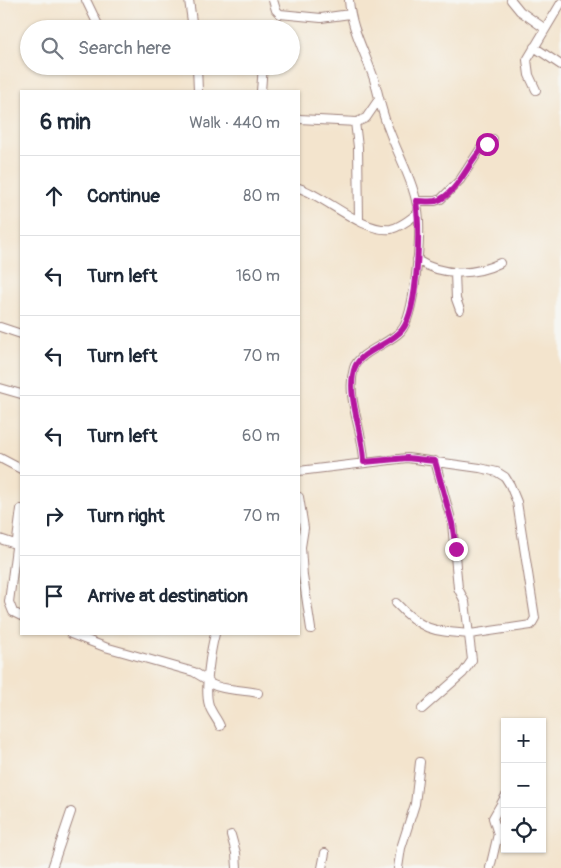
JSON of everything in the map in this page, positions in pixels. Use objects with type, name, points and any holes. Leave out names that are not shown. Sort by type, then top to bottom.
[{"type":"street","points":[[86,0],[96,20]]},
{"type":"street","points":[[189,0],[192,20]]},
{"type":"street","points":[[273,0],[276,10],[280,14],[321,18],[350,14]]},
{"type":"street","points":[[349,0],[350,14],[416,201],[418,213],[417,260],[408,314],[402,330],[365,355],[354,367],[352,386],[364,449],[364,462]]},
{"type":"street","points":[[511,0],[520,11],[544,28]]},
{"type":"street","points":[[536,90],[527,66],[527,60],[544,28],[561,3]]},
{"type":"street","points":[[534,47],[561,65]]},
{"type":"street","points":[[197,75],[198,90]]},
{"type":"street","points":[[261,90],[262,75]]},
{"type":"street","points":[[300,119],[355,122],[366,118],[379,99]]},
{"type":"street","points":[[355,122],[358,148],[359,220]]},
{"type":"street","points":[[416,201],[435,201],[441,199],[460,180],[481,148],[492,139]]},
{"type":"street","points":[[300,188],[312,193],[328,205],[373,227],[391,229],[398,227],[418,213]]},
{"type":"street","points":[[417,260],[432,268],[455,272],[484,270],[500,263]]},
{"type":"street","points":[[455,272],[456,299],[460,310]]},
{"type":"street","points":[[0,327],[20,334]]},
{"type":"street","points":[[0,388],[20,394]]},
{"type":"street","points":[[0,458],[20,468]]},
{"type":"street","points":[[300,471],[407,458],[497,472],[505,477],[517,502],[534,622],[531,625],[470,634],[423,627],[410,618],[396,603]]},
{"type":"street","points":[[422,709],[468,667],[472,660],[465,602],[458,588],[452,523],[435,461]]},
{"type":"street","points":[[300,503],[304,528],[301,547],[303,576],[311,629]]},
{"type":"street","points":[[20,527],[19,545],[9,597],[13,612],[20,616]]},
{"type":"street","points":[[0,539],[19,545]]},
{"type":"street","points":[[0,595],[9,597]]},
{"type":"street","points":[[74,635],[97,644],[194,672],[221,688],[245,690],[258,694]]},
{"type":"street","points":[[215,635],[210,654],[208,705],[217,717],[220,726]]},
{"type":"street","points":[[398,868],[401,848],[415,804],[420,762]]},
{"type":"street","points":[[490,868],[498,834],[492,818],[501,803]]},
{"type":"street","points":[[52,868],[71,812]]},
{"type":"street","points":[[231,835],[236,853],[237,868]]},
{"type":"street","points":[[322,868],[325,853]]},
{"type":"route","points":[[456,549],[450,513],[435,461],[407,458],[364,462],[364,449],[352,386],[354,367],[358,362],[365,355],[402,330],[405,324],[416,271],[419,220],[416,201],[435,201],[441,199],[460,180],[476,154],[487,144]]}]
